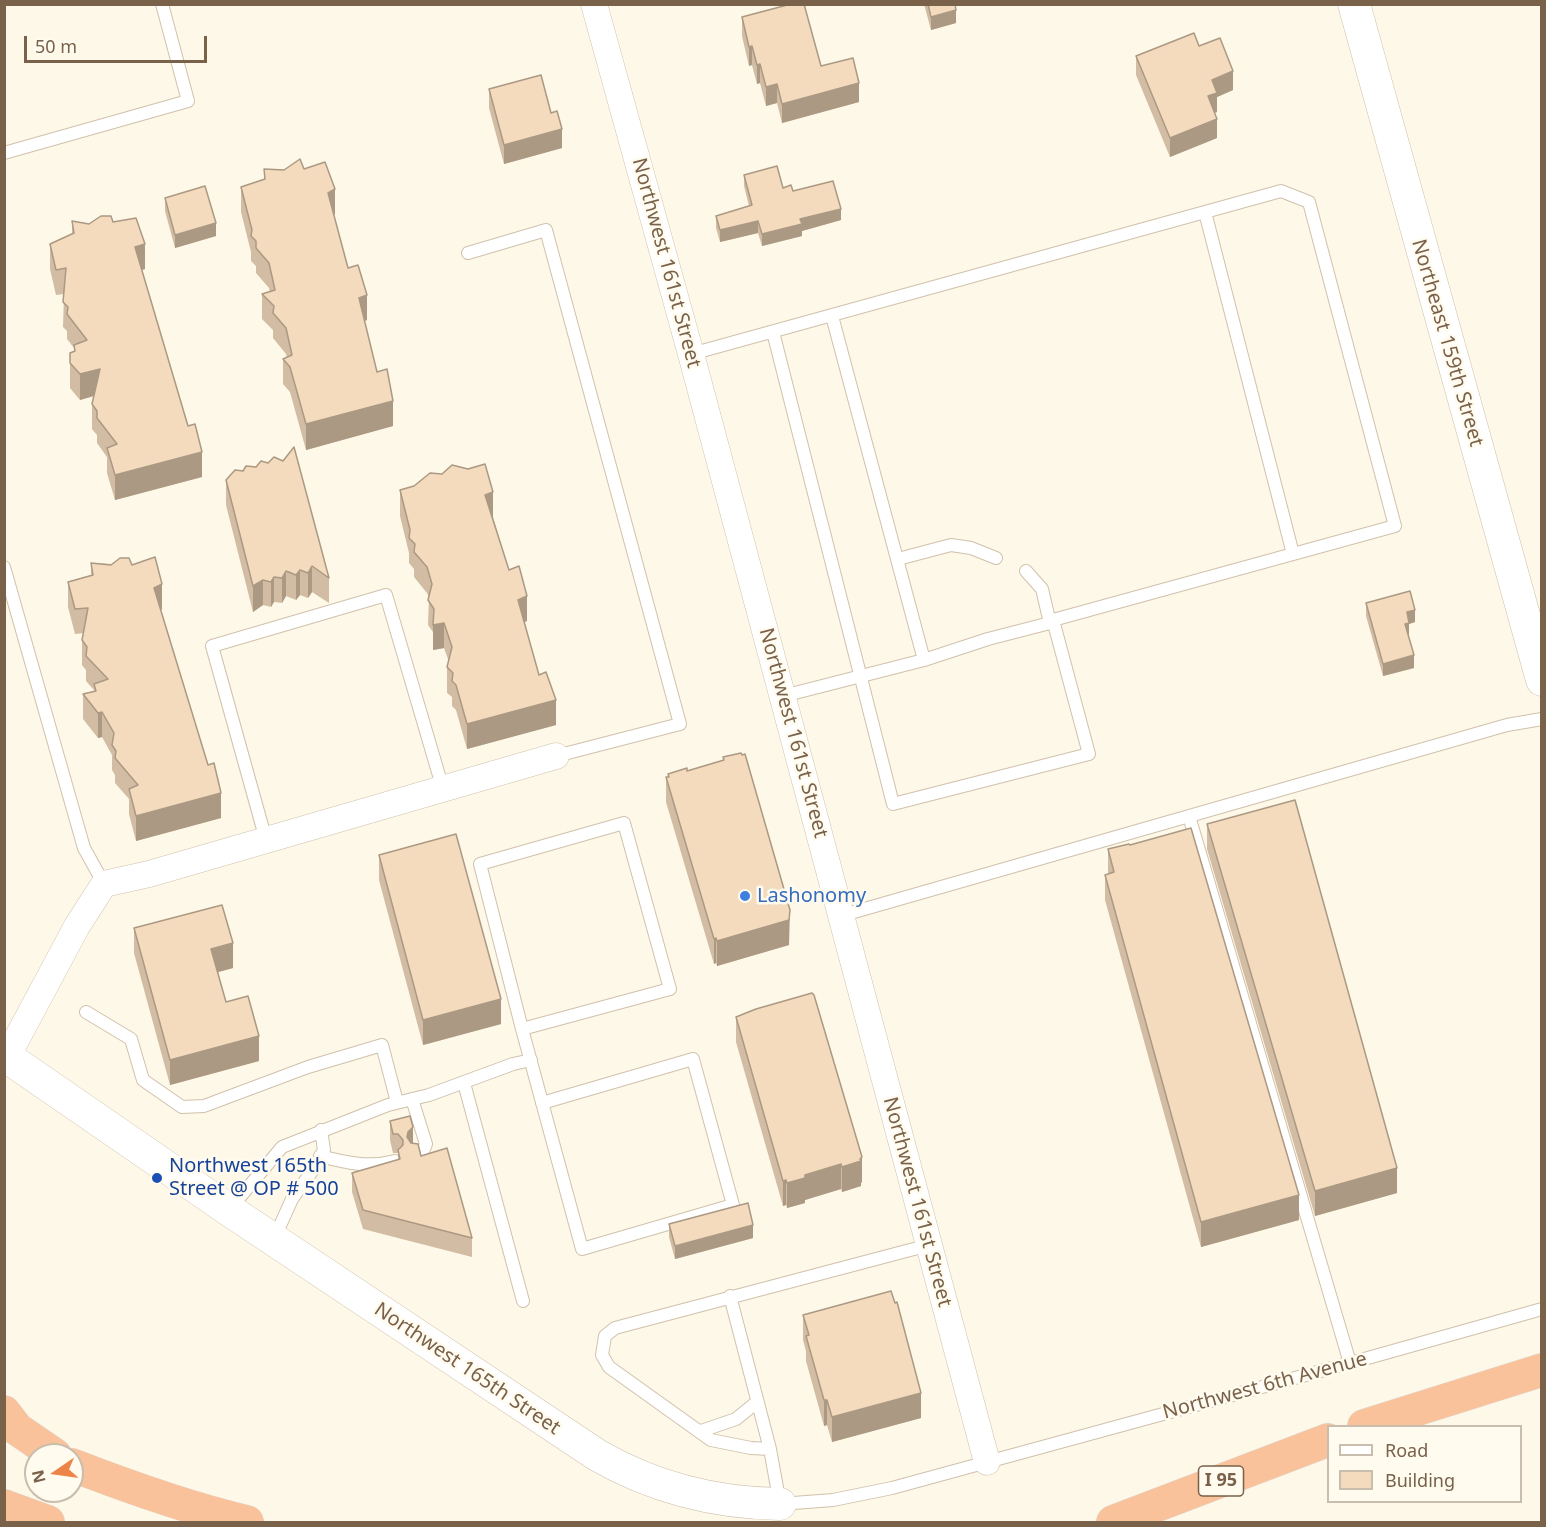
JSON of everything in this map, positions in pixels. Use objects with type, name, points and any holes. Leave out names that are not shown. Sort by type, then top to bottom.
[{"type":"highway","points":[[1367,1425],[1542,1370]]},
{"type":"highway","points":[[4,1412],[17,1429],[37,1443]]},
{"type":"highway","name":"I 95","points":[[1113,1522],[1327,1441]]},
{"type":"highway","points":[[84,1470],[218,1516],[247,1522]]},
{"type":"highway","points":[[4,1506],[48,1522]]},
{"type":"street","name":"Northwest 161st Street","points":[[594,4],[692,354],[987,1462]]},
{"type":"street","name":"Northeast 159th Street","points":[[1354,4],[1542,680]]},
{"type":"street","points":[[6,1056],[77,926],[104,884],[149,874],[556,756]]},
{"type":"street","name":"Northwest 165th Street","points":[[6,1056],[273,1240],[579,1444],[615,1465],[652,1482],[690,1494],[732,1501],[780,1504]]},
{"type":"lane","points":[[4,153],[188,101],[162,4]]},
{"type":"lane","points":[[692,354],[1281,191],[1309,202],[1395,526],[1053,620],[1089,754],[893,804],[773,332]]},
{"type":"lane","points":[[1205,212],[1293,554]]},
{"type":"lane","points":[[468,252],[546,230],[680,724],[556,756]]},
{"type":"lane","points":[[832,316],[924,660]]},
{"type":"lane","points":[[898,559],[951,545],[971,548],[996,558]]},
{"type":"lane","points":[[4,567],[84,848],[104,884]]},
{"type":"lane","points":[[783,696],[924,660],[988,639],[1050,623],[1042,590],[1026,571]]},
{"type":"lane","points":[[266,840],[212,646],[386,595],[443,789]]},
{"type":"lane","points":[[840,916],[1507,725],[1542,719]]},
{"type":"lane","points":[[1189,816],[1350,1364]]},
{"type":"lane","points":[[522,1029],[670,989],[624,823],[480,864],[522,1029],[582,1249],[733,1206],[693,1059],[543,1103]]},
{"type":"lane","points":[[86,1012],[131,1039],[143,1080],[182,1107],[204,1106],[308,1067],[382,1046],[398,1102]]},
{"type":"lane","points":[[229,1210],[282,1147],[398,1102],[531,1060]]},
{"type":"lane","points":[[464,1083],[523,1300]]},
{"type":"lane","points":[[412,1099],[426,1144],[424,1149],[416,1155]]},
{"type":"lane","points":[[273,1240],[292,1199],[324,1150],[321,1130]]},
{"type":"lane","points":[[320,1156],[369,1166],[395,1161]]},
{"type":"lane","points":[[770,1449],[751,1448],[711,1440],[614,1372],[604,1362],[601,1349],[605,1336],[615,1328],[929,1245]]},
{"type":"lane","points":[[730,1296],[770,1449],[780,1504]]},
{"type":"lane","name":"Northwest 6th Avenue","points":[[987,1462],[1350,1364],[1542,1309]]},
{"type":"lane","points":[[701,1431],[736,1419],[757,1402]]},
{"type":"lane","name":"Northwest 165th Street","points":[[780,1504],[852,1497],[987,1462]]},
{"type":"building","points":[[791,4],[804,4],[821,66],[853,58],[859,83],[782,104],[777,84],[766,87],[760,64],[757,65],[752,46],[749,47],[742,17]]},
{"type":"building","points":[[928,4],[955,4],[956,10],[931,17]]},
{"type":"building","points":[[1194,33],[1199,46],[1220,38],[1233,71],[1212,80],[1217,93],[1208,96],[1217,119],[1170,138],[1136,56]]},
{"type":"building","points":[[541,75],[551,113],[557,111],[562,129],[504,145],[489,89]]},
{"type":"building","points":[[300,159],[304,169],[325,162],[335,189],[328,193],[348,268],[358,265],[367,295],[359,298],[377,372],[387,369],[393,401],[306,424],[290,367],[283,359],[292,355],[286,328],[273,313],[274,306],[262,294],[275,290],[269,263],[256,248],[256,241],[251,236],[252,230],[241,187],[265,179],[264,169],[284,170]]},
{"type":"building","points":[[777,166],[783,188],[791,185],[793,191],[833,181],[841,209],[800,219],[802,224],[762,234],[758,221],[720,230],[716,216],[752,205],[744,175]]},
{"type":"building","points":[[205,186],[216,223],[175,235],[165,198]]},
{"type":"building","points":[[101,216],[111,216],[113,222],[136,218],[145,244],[135,247],[188,426],[195,424],[202,452],[115,475],[107,448],[117,444],[97,418],[97,411],[92,404],[100,369],[80,374],[70,363],[70,353],[75,351],[74,345],[87,340],[67,314],[68,307],[63,302],[66,268],[56,270],[50,244],[74,233],[72,221],[89,224]]},
{"type":"building","points":[[294,447],[329,578],[312,566],[308,573],[300,570],[296,575],[286,571],[282,578],[274,577],[271,582],[263,580],[253,586],[226,480],[235,470],[243,471],[246,466],[256,467],[261,461],[268,463],[274,457],[283,461]]},
{"type":"building","points":[[485,464],[493,492],[485,495],[509,570],[519,566],[527,596],[518,600],[539,675],[546,672],[556,700],[467,724],[456,685],[452,681],[453,673],[447,667],[452,647],[444,623],[433,625],[434,609],[428,600],[432,584],[427,567],[414,552],[415,544],[409,538],[410,530],[400,490],[414,486],[430,473],[442,474],[452,465],[468,469]]},
{"type":"building","points":[[155,557],[162,584],[154,588],[208,765],[214,763],[221,793],[136,816],[129,789],[138,785],[115,758],[116,751],[112,745],[114,733],[102,712],[98,713],[83,694],[96,691],[94,684],[108,679],[86,656],[87,647],[82,640],[88,608],[75,609],[68,582],[93,575],[91,563],[111,565],[120,558],[129,558],[132,565]]},
{"type":"building","points":[[1410,591],[1415,610],[1407,612],[1409,623],[1405,624],[1414,655],[1383,664],[1366,603]]},
{"type":"building","points":[[745,754],[790,910],[789,920],[717,941],[716,938],[714,939],[666,777],[669,777],[668,774],[687,768],[687,771],[724,760],[723,757]]},
{"type":"building","points":[[1295,800],[1397,1168],[1315,1191],[1207,824]]},
{"type":"building","points":[[1191,828],[1299,1195],[1201,1222],[1105,875],[1114,872],[1108,849]]},
{"type":"building","points":[[456,834],[501,999],[423,1020],[379,855]]},
{"type":"building","points":[[222,905],[233,943],[211,949],[226,1002],[248,996],[259,1036],[170,1060],[134,928]]},
{"type":"building","points":[[812,993],[862,1157],[861,1161],[842,1167],[841,1164],[787,1183],[786,1180],[783,1181],[736,1017]]},
{"type":"building","points":[[410,1116],[413,1127],[407,1137],[411,1143],[418,1144],[421,1156],[447,1148],[472,1238],[363,1210],[352,1173],[400,1159],[398,1150],[403,1145],[403,1140],[398,1134],[393,1134],[390,1121]]},
{"type":"building","points":[[748,1203],[753,1225],[675,1246],[669,1224]]},
{"type":"building","points":[[891,1291],[895,1303],[897,1302],[921,1393],[832,1417],[827,1400],[824,1400],[806,1336],[809,1335],[803,1315]]},
{"type":"place","name":"Lashonomy","points":[[745,896]]},
{"type":"place","name":"Northwest 165th Street @ OP # 500","points":[[157,1178]]}]
